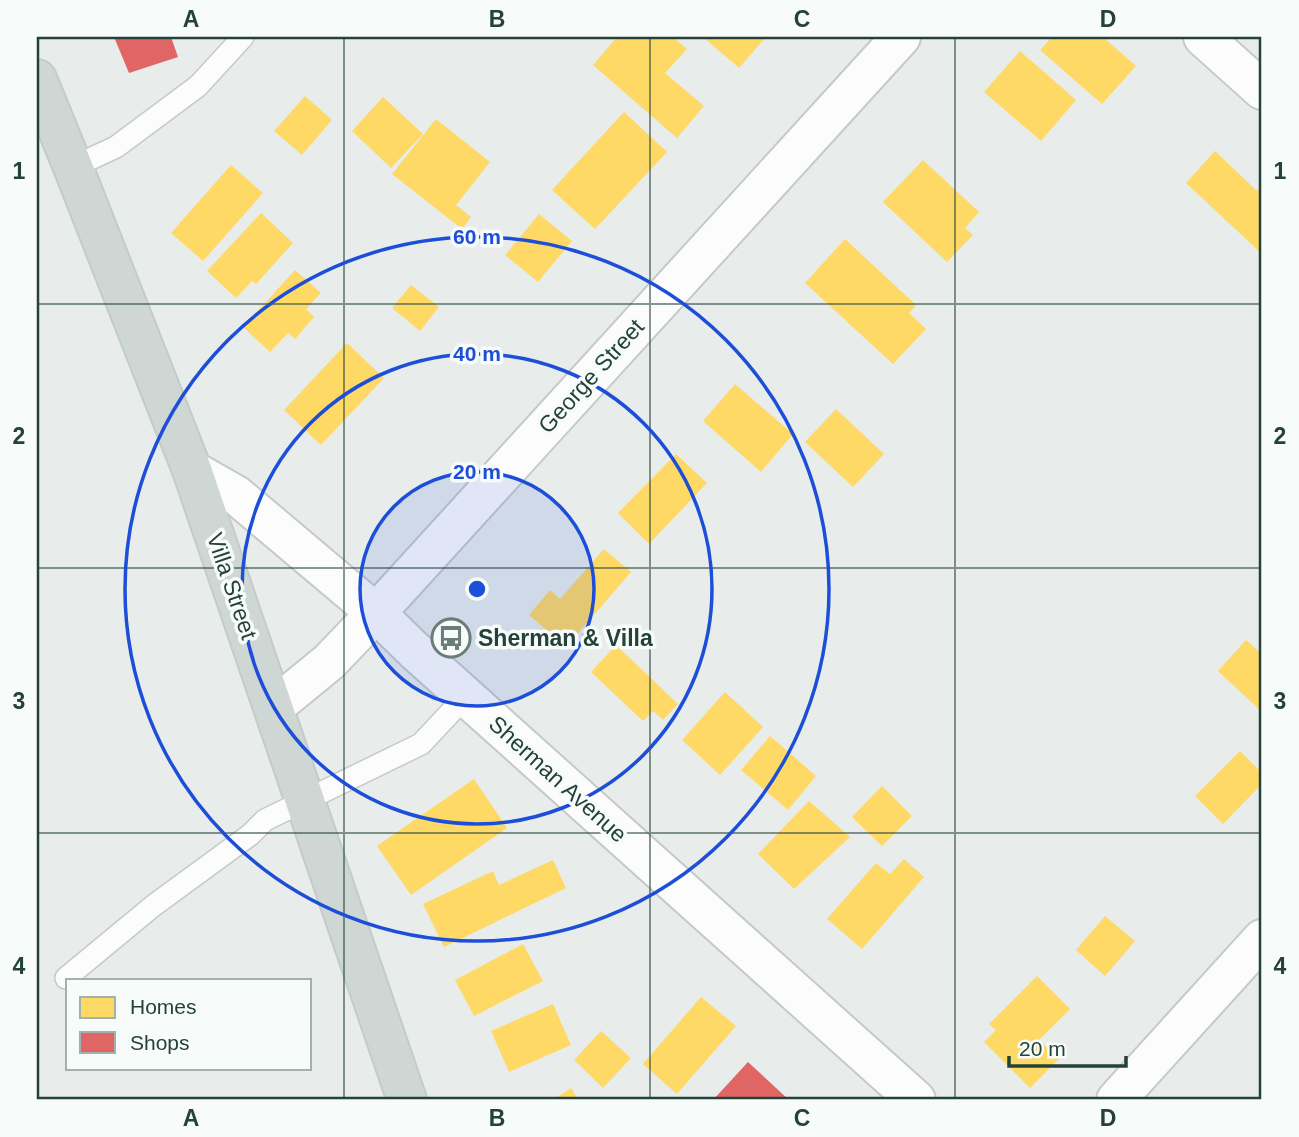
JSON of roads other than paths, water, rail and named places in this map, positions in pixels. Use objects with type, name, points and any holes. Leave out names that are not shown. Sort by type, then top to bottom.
[{"type":"main road","name":"Villa Street","points":[[37,79],[192,470],[407,1100]]},
{"type":"street","name":"George Street","points":[[274,707],[329,662],[376,613],[901,37]]},
{"type":"street","points":[[1203,37],[1262,90]]},
{"type":"street","name":"Sherman Avenue","points":[[192,470],[236,495],[376,613],[916,1100]]},
{"type":"street","points":[[1116,1100],[1262,939]]},
{"type":"lane","points":[[74,167],[116,147],[198,86],[243,37]]},
{"type":"lane","points":[[66,978],[153,906],[250,835],[265,820],[421,744],[466,696]]},
{"type":"place","name":"Sherman & Villa","points":[[451,638]]}]
